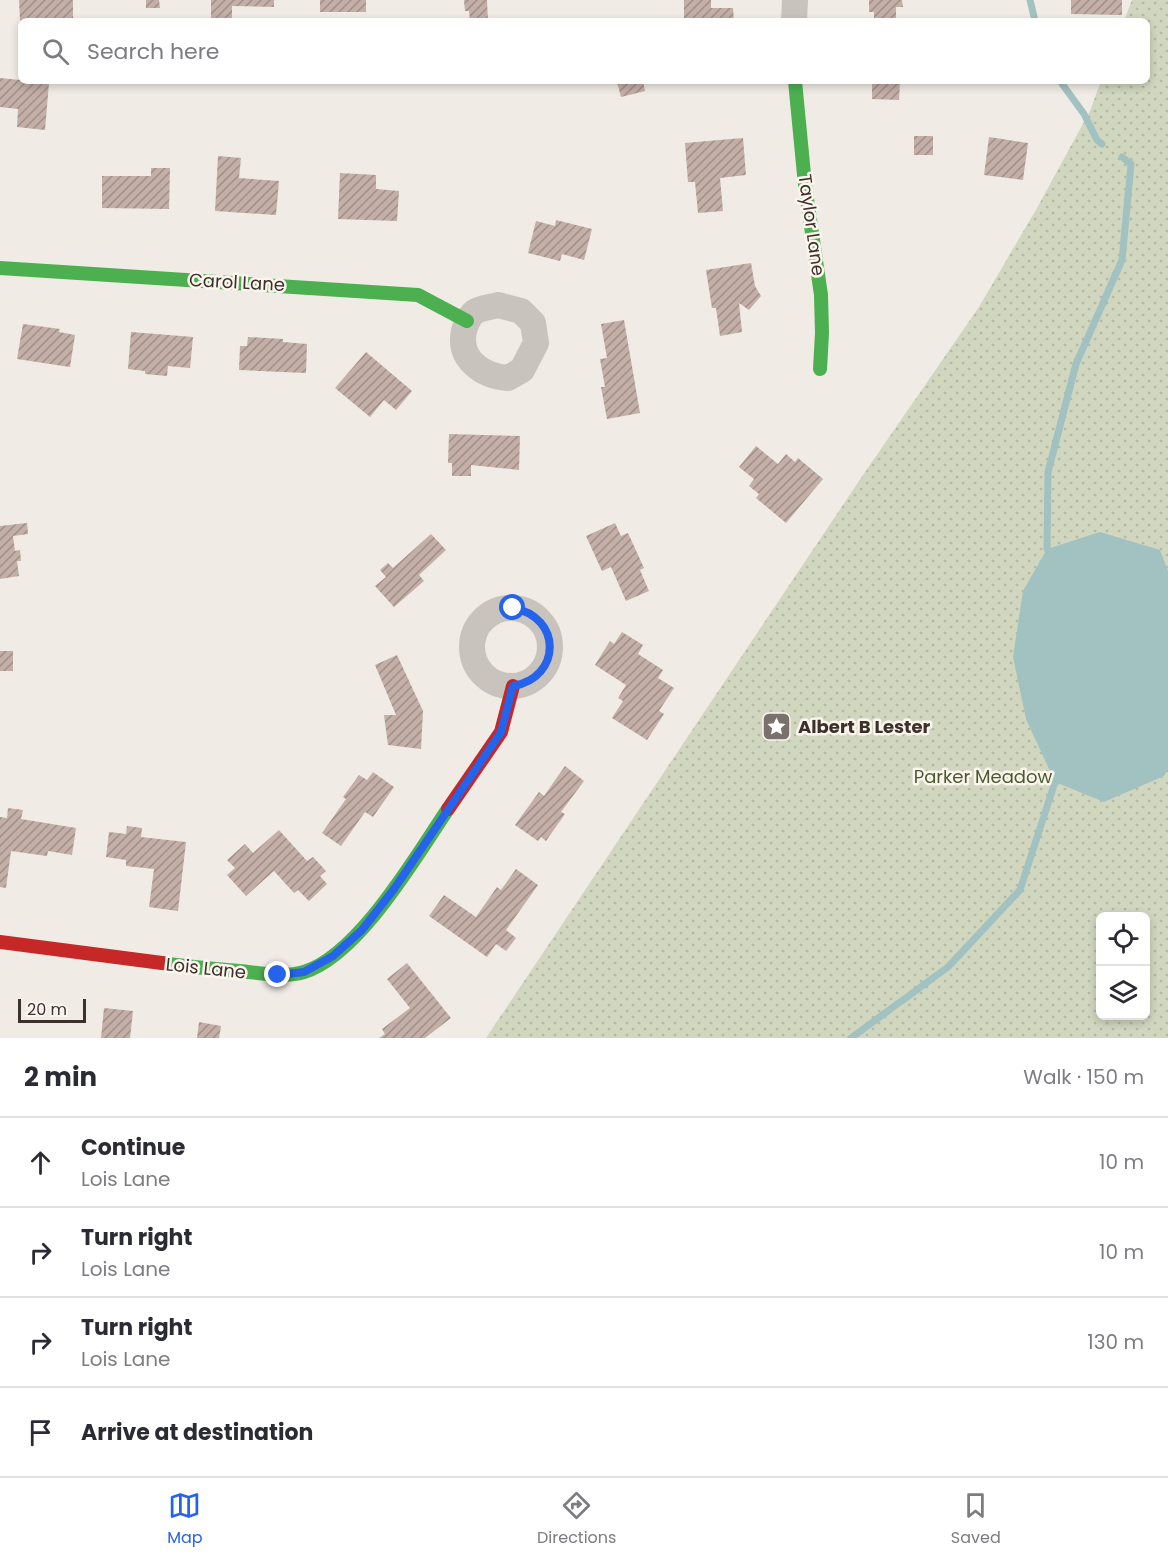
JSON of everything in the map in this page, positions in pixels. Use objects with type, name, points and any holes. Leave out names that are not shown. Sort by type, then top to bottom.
[{"type":"street","points":[[795,0],[795,18]]},
{"type":"street","name":"Taylor Lane","points":[[795,84],[821,295],[820,369]]},
{"type":"street","name":"Carol Lane","points":[[0,268],[418,295],[467,321]]},
{"type":"street","name":"Lois Lane","points":[[0,942],[207,968],[278,975],[304,972],[333,956],[362,930],[394,889],[501,732],[513,686]]},
{"type":"green space","name":"Parker Meadow","points":[[1132,0],[1168,0],[1168,1038],[486,1038],[863,475],[979,307],[1090,111],[1100,84],[1150,84],[1150,18],[1125,18]]},
{"type":"water","points":[[1100,532],[1160,550],[1168,571],[1168,769],[1164,776],[1104,802],[1055,782],[1026,719],[1013,657],[1023,591],[1047,549]]},
{"type":"building","points":[[19,0],[73,0],[73,18],[20,18]]},
{"type":"building","points":[[146,0],[159,0],[160,8],[146,8]]},
{"type":"building","points":[[211,0],[274,0],[274,7],[232,6],[232,18],[211,18]]},
{"type":"building","points":[[320,0],[366,0],[366,12],[320,12]]},
{"type":"building","points":[[464,0],[487,0],[488,18],[470,18],[469,11],[465,11]]},
{"type":"building","points":[[684,0],[711,0],[711,8],[733,8],[734,18],[684,18]]},
{"type":"building","points":[[869,0],[902,0],[903,7],[896,7],[896,18],[874,18],[874,12],[869,12]]},
{"type":"building","points":[[1071,0],[1122,0],[1122,15],[1071,14]]},
{"type":"building","points":[[0,78],[18,80],[18,84],[49,84],[45,130],[17,127],[18,109],[0,107]]},
{"type":"building","points":[[618,84],[644,84],[645,91],[621,97]]},
{"type":"building","points":[[872,84],[900,84],[899,100],[872,99]]},
{"type":"building","points":[[914,136],[933,136],[933,155],[914,155]]},
{"type":"building","points":[[989,137],[1028,143],[1023,180],[984,175]]},
{"type":"building","points":[[743,138],[746,175],[720,178],[723,211],[698,213],[695,182],[688,182],[685,143]]},
{"type":"building","points":[[218,156],[241,158],[239,178],[279,181],[276,215],[215,211]]},
{"type":"building","points":[[151,168],[170,168],[169,209],[102,208],[102,176],[151,176]]},
{"type":"building","points":[[340,173],[376,175],[376,189],[399,191],[397,221],[338,219]]},
{"type":"building","points":[[556,220],[592,229],[584,260],[562,254],[560,261],[528,253],[536,221],[555,226]]},
{"type":"building","points":[[751,263],[755,286],[761,296],[749,310],[739,303],[742,332],[720,336],[716,308],[712,308],[706,270]]},
{"type":"building","points":[[624,320],[640,413],[607,419],[601,387],[605,387],[600,359],[607,358],[601,324]]},
{"type":"building","points":[[23,324],[60,329],[59,332],[75,335],[70,367],[17,359]]},
{"type":"building","points":[[131,332],[193,337],[190,368],[168,366],[167,376],[145,374],[145,371],[128,369]]},
{"type":"building","points":[[248,337],[283,339],[283,342],[307,344],[306,373],[239,370],[240,346],[247,346]]},
{"type":"building","points":[[366,352],[412,391],[396,410],[384,400],[370,417],[335,388]]},
{"type":"building","points":[[449,434],[520,436],[519,470],[471,465],[471,476],[452,476],[452,463],[448,463]]},
{"type":"building","points":[[756,446],[778,464],[786,454],[795,462],[798,458],[823,479],[786,523],[756,498],[759,494],[749,486],[754,479],[739,467]]},
{"type":"building","points":[[27,523],[28,534],[13,536],[15,551],[20,550],[21,561],[17,561],[19,576],[0,579],[0,526]]},
{"type":"building","points":[[615,523],[621,536],[628,533],[644,568],[640,570],[649,591],[626,601],[611,567],[602,571],[586,536]]},
{"type":"building","points":[[431,534],[446,550],[419,575],[424,581],[394,607],[375,586],[386,577],[380,570],[388,563],[393,568]]},
{"type":"building","points":[[622,632],[643,645],[638,654],[663,670],[658,678],[674,688],[659,711],[664,714],[647,740],[612,718],[623,701],[618,698],[626,685],[595,665],[610,641],[614,644]]},
{"type":"building","points":[[0,651],[13,651],[13,671],[0,671]]},
{"type":"building","points":[[397,655],[423,711],[421,749],[388,745],[384,715],[396,715],[375,665]]},
{"type":"building","points":[[565,766],[584,781],[561,812],[565,814],[546,841],[541,837],[538,841],[515,825],[539,792],[544,796]]},
{"type":"building","points":[[373,772],[394,787],[373,817],[365,812],[341,846],[322,833],[346,799],[343,797],[359,775],[367,780]]},
{"type":"building","points":[[8,808],[23,810],[21,819],[76,828],[72,855],[48,851],[47,856],[11,851],[6,888],[0,887],[0,817],[7,818]]},
{"type":"building","points":[[127,826],[142,828],[141,837],[186,842],[178,911],[149,907],[154,869],[126,866],[126,860],[106,857],[109,832],[126,834]]},
{"type":"building","points":[[279,830],[307,861],[313,857],[326,871],[320,876],[327,884],[309,901],[298,890],[294,893],[274,871],[246,896],[227,875],[235,868],[227,860],[245,844],[253,853]]},
{"type":"building","points":[[516,869],[538,885],[506,930],[516,938],[506,951],[496,944],[487,957],[429,916],[444,895],[476,917],[497,887],[501,890]]},
{"type":"building","points":[[407,963],[451,1018],[425,1038],[379,1038],[385,1034],[382,1029],[410,1008],[387,979]]},
{"type":"building","points":[[104,1008],[133,1011],[130,1038],[101,1038]]},
{"type":"building","points":[[199,1022],[221,1026],[219,1038],[197,1038]]},
{"type":"waterway","points":[[1030,0],[1034,18]]},
{"type":"waterway","points":[[1062,84],[1084,114],[1097,140],[1102,144]]},
{"type":"waterway","points":[[1047,549],[1048,472],[1076,364],[1122,260],[1131,164],[1122,157]]},
{"type":"waterway","points":[[851,1038],[948,967],[1020,890],[1055,782]]},
{"type":"traffic: fast","points":[[795,84],[805,185],[821,295],[820,369]]},
{"type":"traffic: fast","points":[[0,268],[418,295],[467,321]]},
{"type":"traffic: fast","points":[[162,963],[280,975],[304,972],[325,962],[345,946],[385,902],[448,809]]},
{"type":"traffic: jam","points":[[448,809],[501,732],[513,686]]},
{"type":"traffic: jam","points":[[0,942],[162,963]]},
{"type":"place","name":"Albert B Lester","points":[[777,726]]},
{"type":"route","points":[[278,975],[304,972],[333,956],[362,930],[394,889],[501,732],[513,686],[530,681],[538,676],[546,666],[550,653],[550,640],[541,622],[524,610],[513,608]]}]
